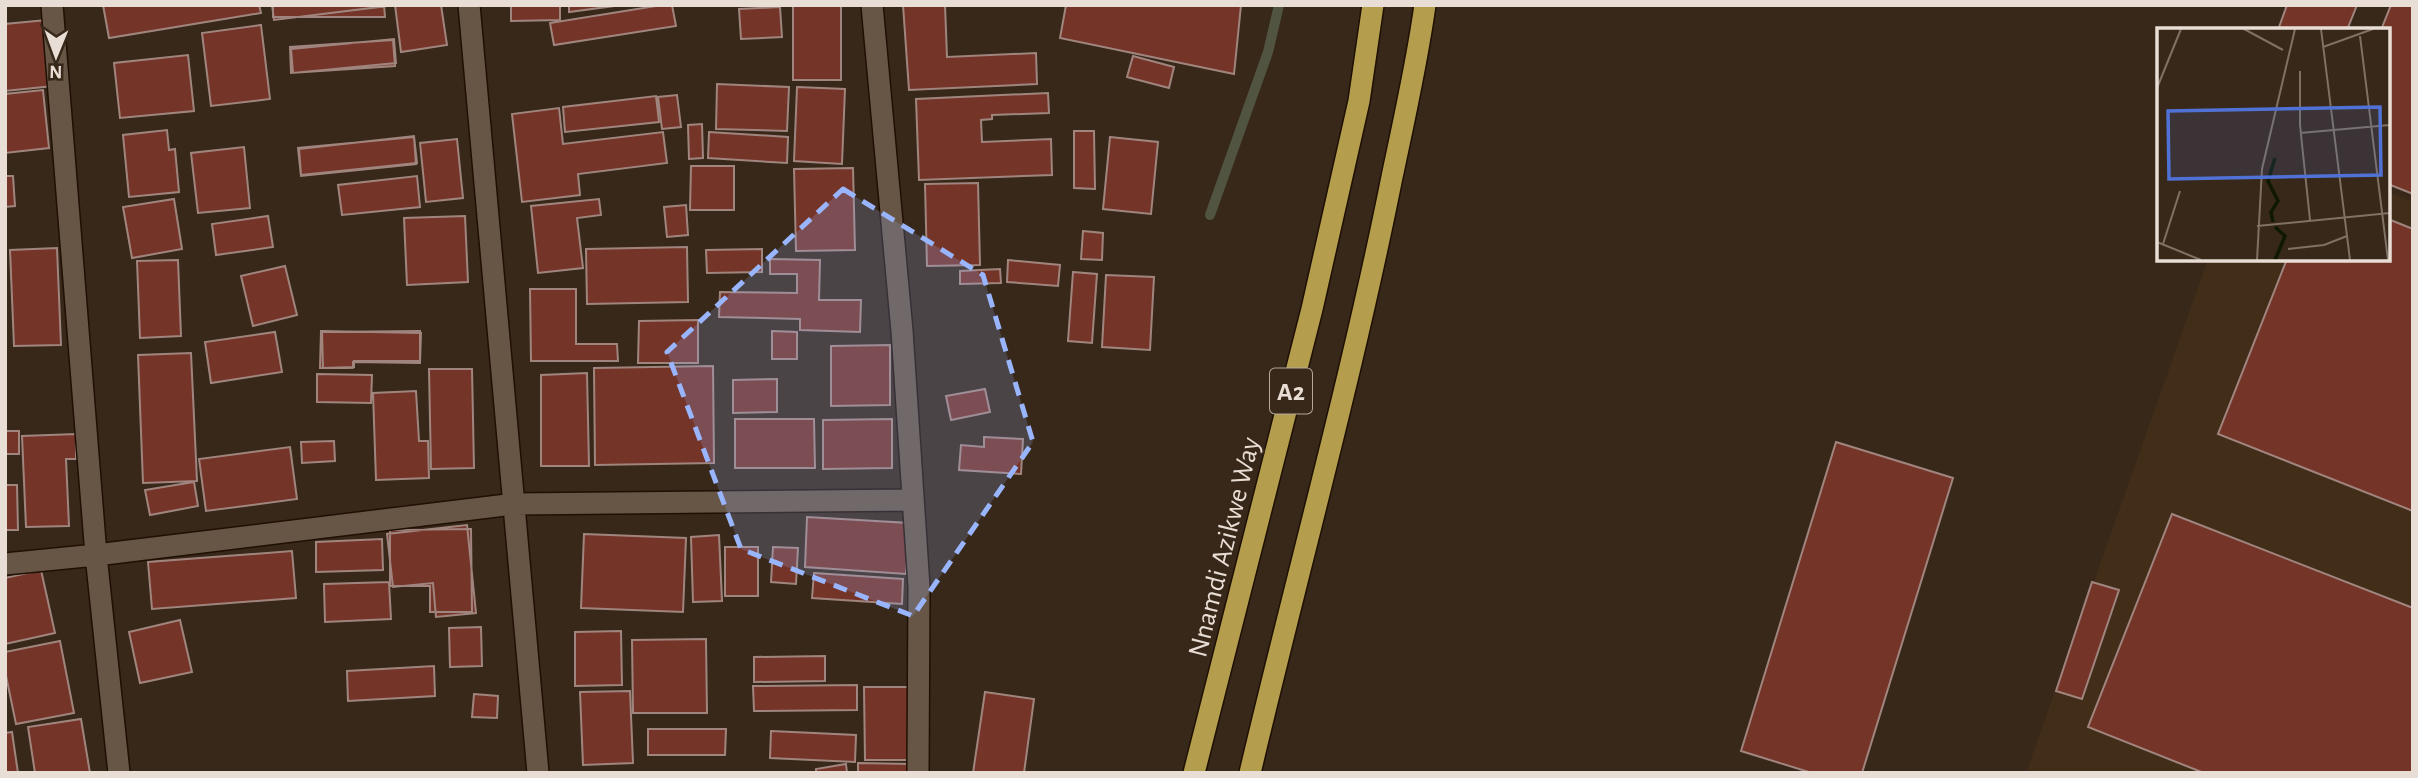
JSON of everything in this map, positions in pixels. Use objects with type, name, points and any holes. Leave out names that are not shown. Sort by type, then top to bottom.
[{"type":"highway","name":"Nnamdi Azikwe Way","points":[[1194,773],[1311,309],[1359,101],[1373,5]]},
{"type":"highway","name":"A2","points":[[1250,773],[1287,615],[1338,421],[1382,229],[1425,5]]},
{"type":"street","points":[[52,5],[96,555],[119,773]]},
{"type":"street","points":[[469,5],[538,773]]},
{"type":"street","points":[[872,5],[902,331],[919,587],[918,773]]},
{"type":"street","points":[[5,564],[513,504],[913,500]]},
{"type":"highlighted area","points":[[843,189],[983,275],[1033,442],[913,616],[741,549],[667,352]]},
{"type":"shaded area","points":[[2390,193],[2413,202],[2413,773],[2026,773],[2207,261],[2390,261]]},
{"type":"building","points":[[103,5],[259,5],[261,13],[109,38]]},
{"type":"building","points":[[272,5],[387,5],[387,6],[274,20]]},
{"type":"building","points":[[273,5],[384,5],[385,17],[273,17]]},
{"type":"building","points":[[395,5],[441,5],[447,45],[401,52]]},
{"type":"building","points":[[511,5],[560,5],[560,20],[511,21]]},
{"type":"building","points":[[569,5],[622,5],[569,12]]},
{"type":"building","points":[[672,5],[676,26],[554,45],[550,23]]},
{"type":"building","points":[[793,5],[841,5],[841,80],[793,80]]},
{"type":"building","points":[[903,5],[945,5],[947,57],[1036,53],[1037,84],[909,90]]},
{"type":"building","points":[[1066,5],[1241,5],[1234,74],[1060,38]]},
{"type":"building","points":[[2287,5],[2357,5],[2348,28],[2279,28]]},
{"type":"building","points":[[2391,5],[2413,5],[2413,194],[2390,185],[2390,28],[2382,28]]},
{"type":"building","points":[[780,7],[782,37],[741,39],[739,9]]},
{"type":"building","points":[[46,20],[53,86],[5,91],[5,24]]},
{"type":"building","points":[[261,25],[270,99],[211,106],[202,33]]},
{"type":"building","points":[[394,39],[396,63],[293,73],[291,49]]},
{"type":"building","points":[[393,40],[395,66],[291,73],[290,47]]},
{"type":"building","points":[[188,55],[194,111],[120,118],[114,63]]},
{"type":"building","points":[[1133,56],[1174,67],[1169,88],[1127,77]]},
{"type":"building","points":[[717,84],[789,87],[787,131],[716,129]]},
{"type":"building","points":[[797,87],[845,89],[842,164],[794,161]]},
{"type":"building","points":[[43,90],[49,148],[5,153],[5,94]]},
{"type":"building","points":[[1048,93],[1049,113],[992,115],[992,119],[981,120],[982,142],[1051,139],[1052,175],[919,180],[916,99]]},
{"type":"building","points":[[677,95],[681,127],[662,129],[658,97]]},
{"type":"building","points":[[656,96],[659,122],[565,132],[563,107]]},
{"type":"building","points":[[559,108],[563,144],[663,132],[667,163],[578,174],[580,195],[522,202],[512,114]]},
{"type":"building","points":[[702,124],[703,158],[689,159],[688,125]]},
{"type":"building","points":[[167,130],[169,150],[175,149],[179,192],[129,197],[123,135]]},
{"type":"building","points":[[1074,131],[1094,131],[1095,189],[1074,188]]},
{"type":"building","points":[[709,132],[788,137],[787,163],[708,158]]},
{"type":"building","points":[[414,136],[417,163],[301,175],[299,149]]},
{"type":"building","points":[[414,137],[416,164],[301,176],[298,148]]},
{"type":"building","points":[[1110,137],[1158,142],[1151,214],[1103,209]]},
{"type":"building","points":[[457,139],[463,198],[426,202],[420,143]]},
{"type":"building","points":[[244,147],[250,208],[198,213],[191,153]]},
{"type":"building","points":[[691,166],[734,166],[734,210],[690,210]]},
{"type":"building","points":[[853,168],[855,250],[796,251],[794,169]]},
{"type":"building","points":[[5,176],[13,176],[15,206],[5,207]]},
{"type":"building","points":[[417,176],[420,207],[342,215],[338,185]]},
{"type":"building","points":[[978,183],[980,265],[927,266],[925,184]]},
{"type":"building","points":[[174,199],[182,249],[132,258],[123,207]]},
{"type":"building","points":[[599,199],[601,215],[577,218],[583,268],[538,273],[531,206]]},
{"type":"building","points":[[686,205],[688,235],[667,237],[664,207]]},
{"type":"building","points":[[268,216],[273,247],[216,255],[212,224]]},
{"type":"building","points":[[465,216],[468,282],[407,285],[404,218]]},
{"type":"building","points":[[2390,220],[2413,229],[2413,511],[2218,434],[2286,261],[2390,261]]},
{"type":"building","points":[[1083,231],[1103,233],[1102,260],[1081,259]]},
{"type":"building","points":[[687,247],[688,302],[587,304],[586,249]]},
{"type":"building","points":[[57,248],[61,345],[14,346],[10,250]]},
{"type":"building","points":[[762,249],[762,272],[707,273],[706,250]]},
{"type":"building","points":[[770,259],[820,260],[819,300],[861,300],[860,332],[800,330],[800,319],[719,317],[720,292],[797,293],[797,274],[770,274]]},
{"type":"building","points":[[178,260],[181,336],[140,338],[137,261]]},
{"type":"building","points":[[1008,260],[1060,265],[1058,286],[1007,282]]},
{"type":"building","points":[[285,266],[297,315],[253,326],[241,276]]},
{"type":"building","points":[[1000,269],[1001,283],[960,284],[960,271]]},
{"type":"building","points":[[1073,272],[1097,274],[1092,343],[1068,341]]},
{"type":"building","points":[[1106,275],[1154,277],[1150,350],[1102,347]]},
{"type":"building","points":[[530,289],[576,289],[576,344],[617,344],[618,361],[531,361]]},
{"type":"building","points":[[698,320],[698,363],[638,363],[639,321]]},
{"type":"building","points":[[321,331],[421,333],[420,363],[353,362],[353,368],[320,368]]},
{"type":"building","points":[[420,331],[420,361],[354,361],[354,367],[323,368],[322,332]]},
{"type":"building","points":[[772,331],[797,332],[797,359],[772,359]]},
{"type":"building","points":[[275,332],[282,372],[211,383],[205,342]]},
{"type":"building","points":[[890,345],[890,405],[831,406],[831,346]]},
{"type":"building","points":[[191,353],[197,481],[143,483],[138,355]]},
{"type":"building","points":[[713,366],[714,463],[595,465],[594,368]]},
{"type":"building","points":[[429,369],[472,369],[474,468],[431,469]]},
{"type":"building","points":[[587,373],[589,466],[541,466],[541,375]]},
{"type":"building","points":[[317,374],[372,375],[371,403],[317,402]]},
{"type":"building","points":[[777,379],[777,412],[733,413],[733,380]]},
{"type":"building","points":[[985,389],[990,412],[951,420],[946,396]]},
{"type":"building","points":[[416,391],[419,441],[428,441],[429,478],[376,480],[373,393]]},
{"type":"building","points":[[735,419],[814,419],[815,468],[735,468]]},
{"type":"building","points":[[892,419],[892,468],[823,469],[823,420]]},
{"type":"building","points":[[5,431],[19,431],[19,454],[5,454]]},
{"type":"building","points":[[76,434],[76,459],[66,459],[69,526],[26,527],[22,436]]},
{"type":"building","points":[[984,437],[1023,439],[1021,474],[959,470],[961,445],[984,447]]},
{"type":"building","points":[[334,441],[335,461],[302,463],[301,442]]},
{"type":"building","points":[[1836,442],[1953,478],[1862,773],[1812,773],[1741,751]]},
{"type":"building","points":[[290,447],[297,499],[206,511],[199,459]]},
{"type":"building","points":[[194,482],[198,506],[150,515],[145,490]]},
{"type":"building","points":[[5,485],[17,485],[18,530],[5,530]]},
{"type":"building","points":[[2172,514],[2413,608],[2413,773],[2204,773],[2088,727]]},
{"type":"building","points":[[807,517],[909,523],[906,574],[805,567]]},
{"type":"building","points":[[467,525],[476,613],[436,617],[433,583],[393,587],[387,534]]},
{"type":"building","points":[[471,529],[472,612],[430,612],[430,586],[390,586],[390,530]]},
{"type":"building","points":[[584,534],[686,538],[683,612],[581,608]]},
{"type":"building","points":[[719,535],[722,601],[693,602],[691,537]]},
{"type":"building","points":[[382,539],[383,570],[316,572],[316,542]]},
{"type":"building","points":[[725,547],[758,547],[758,596],[725,596]]},
{"type":"building","points":[[773,547],[798,548],[796,584],[771,582]]},
{"type":"building","points":[[292,551],[296,598],[152,609],[148,562]]},
{"type":"building","points":[[41,570],[55,633],[5,644],[5,578]]},
{"type":"building","points":[[814,573],[903,579],[902,604],[812,598]]},
{"type":"building","points":[[389,582],[391,619],[325,622],[324,584]]},
{"type":"building","points":[[2092,582],[2119,590],[2082,699],[2056,691]]},
{"type":"building","points":[[180,620],[192,672],[140,683],[129,632]]},
{"type":"building","points":[[481,627],[482,666],[450,667],[449,628]]},
{"type":"building","points":[[621,631],[622,685],[575,686],[575,632]]},
{"type":"building","points":[[706,639],[707,713],[633,713],[632,640]]},
{"type":"building","points":[[60,641],[74,713],[16,724],[5,671],[5,652]]},
{"type":"building","points":[[825,656],[825,681],[754,682],[754,657]]},
{"type":"building","points":[[434,666],[435,696],[348,701],[347,671]]},
{"type":"building","points":[[857,685],[857,710],[754,711],[753,686]]},
{"type":"building","points":[[864,687],[911,687],[912,760],[865,760]]},
{"type":"building","points":[[630,691],[633,763],[583,765],[580,692]]},
{"type":"building","points":[[985,692],[1034,699],[1024,773],[973,773]]},
{"type":"building","points":[[474,694],[498,696],[497,718],[472,717]]},
{"type":"building","points":[[81,719],[90,773],[35,773],[28,727]]},
{"type":"building","points":[[648,729],[726,729],[725,755],[648,755]]},
{"type":"building","points":[[771,731],[856,735],[855,762],[770,758]]},
{"type":"building","points":[[12,732],[18,773],[5,773],[5,733]]},
{"type":"building","points":[[858,763],[911,764],[911,773],[858,773]]},
{"type":"building","points":[[846,764],[847,773],[816,773],[816,769]]},
{"type":"waterway","points":[[1210,215],[1268,52],[1279,5]]}]
